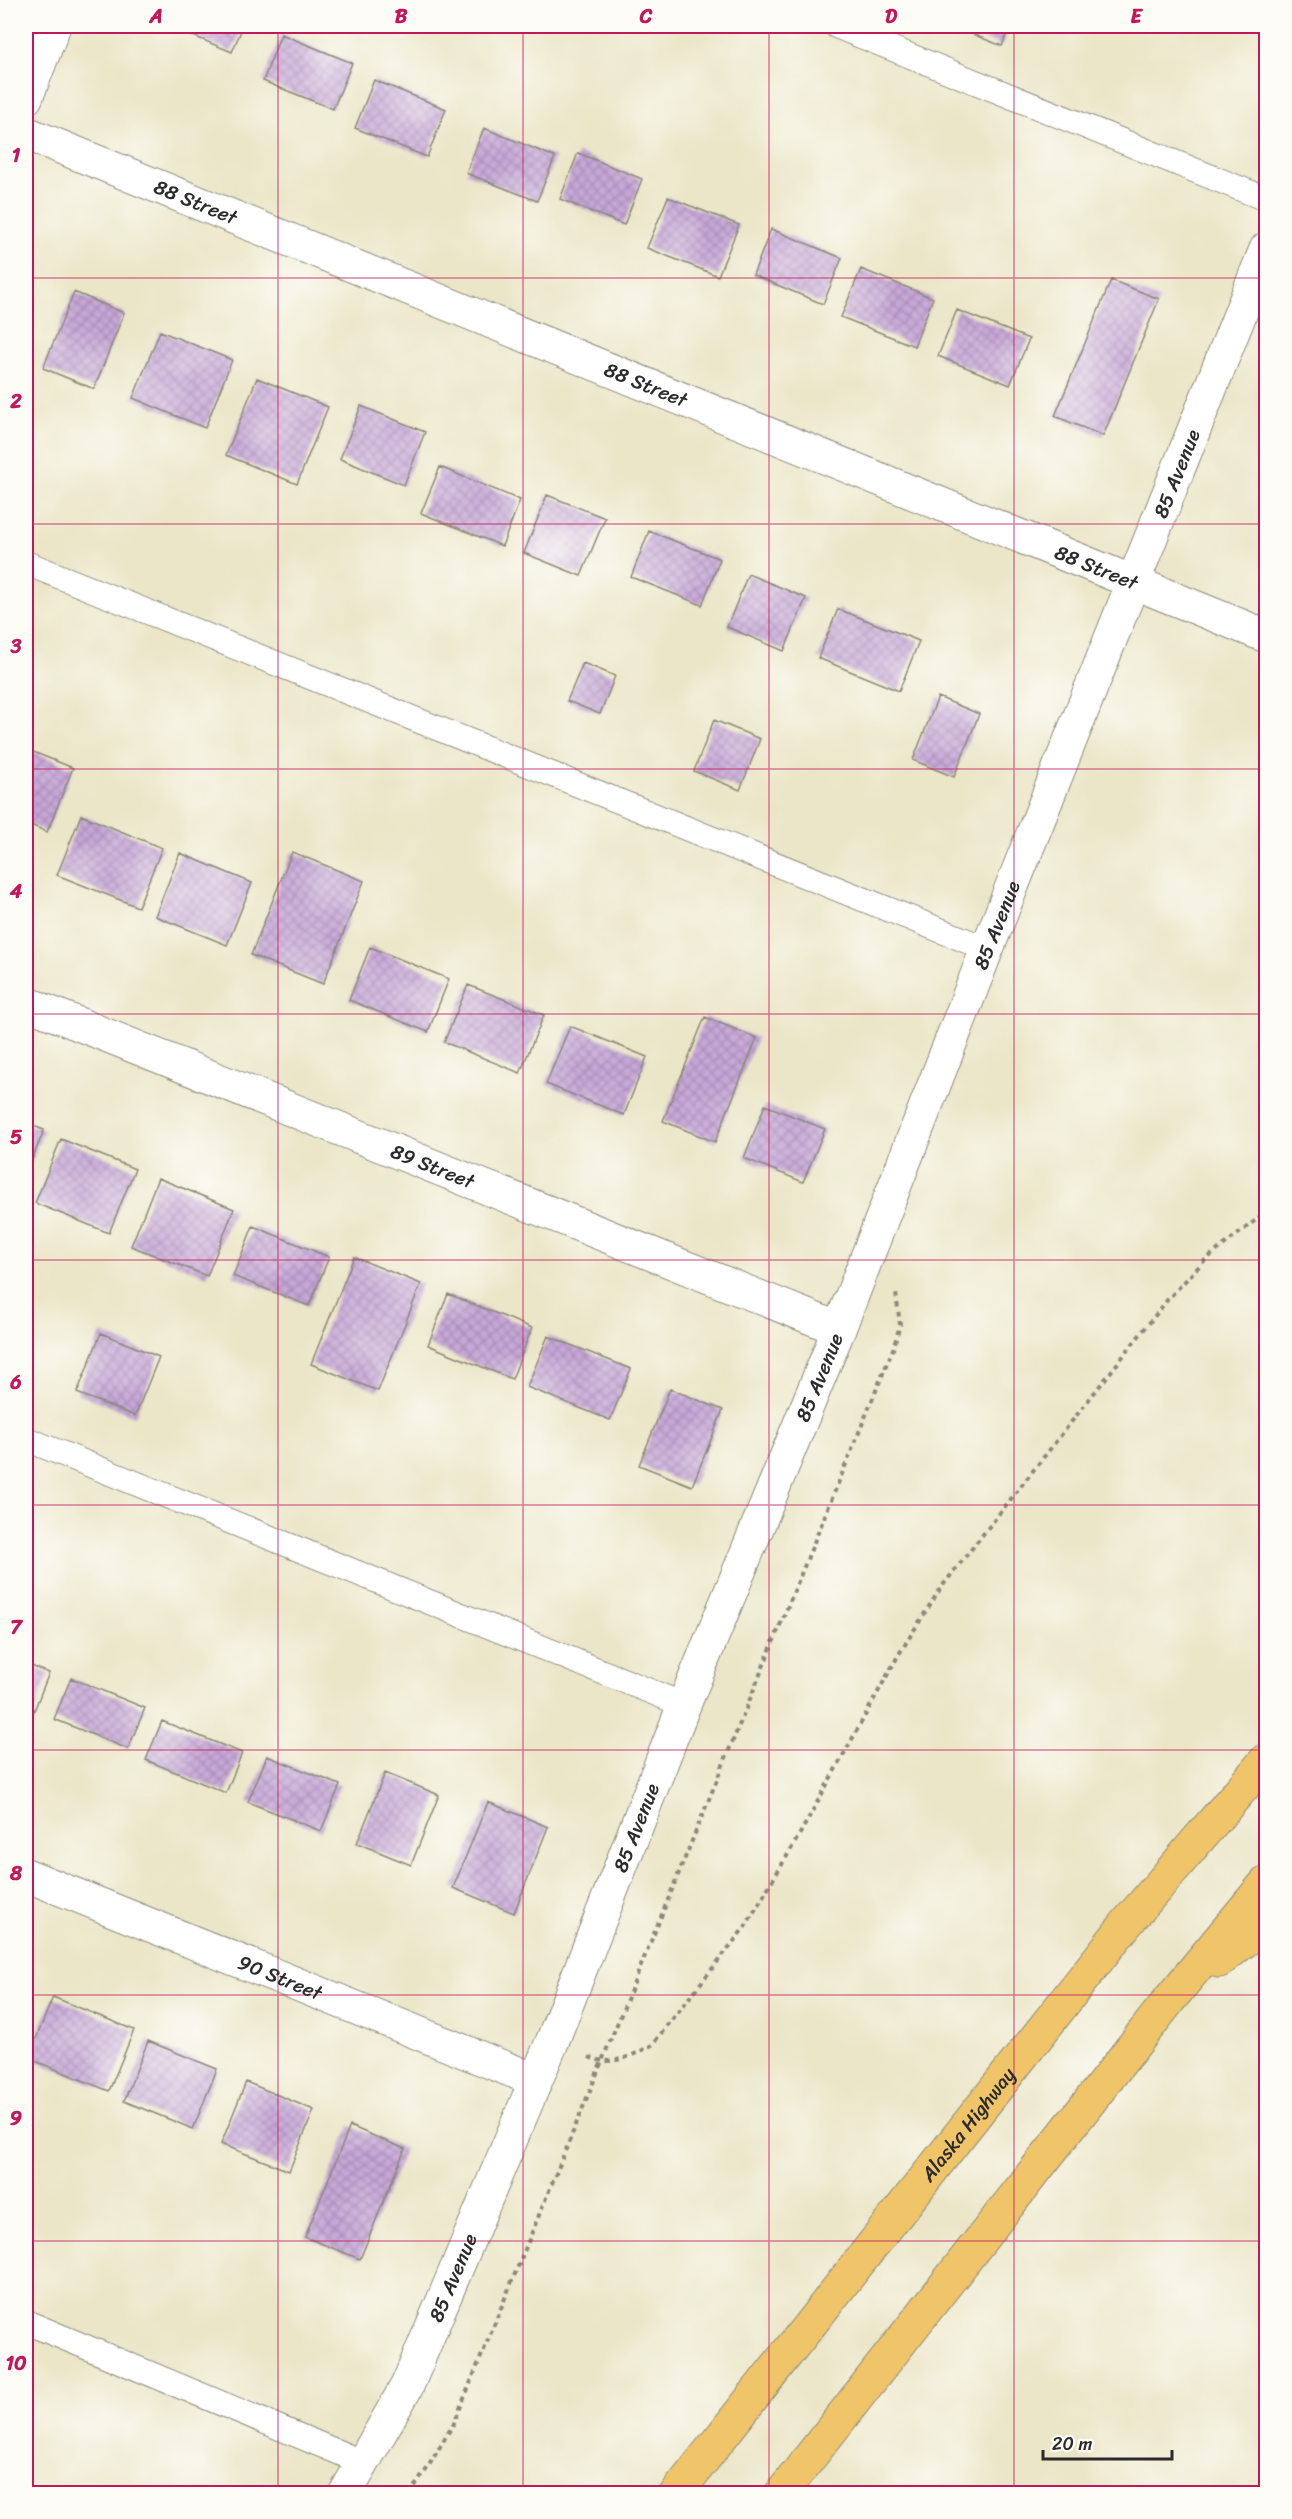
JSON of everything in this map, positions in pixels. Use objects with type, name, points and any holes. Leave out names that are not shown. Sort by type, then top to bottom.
[{"type":"highway","name":"Alaska Highway","points":[[676,2493],[1126,1924],[1266,1760]]},
{"type":"highway","points":[[781,2493],[1170,1999],[1266,1883]]},
{"type":"highway","points":[[1170,1999],[1266,1924]]},
{"type":"street","points":[[26,98],[54,26]]},
{"type":"street","name":"88 Street","points":[[26,133],[1266,636]]},
{"type":"street","name":"85 Avenue","points":[[345,2493],[407,2386],[552,2042],[684,1705],[839,1329],[987,949],[1266,249]]},
{"type":"street","name":"89 Street","points":[[26,1003],[839,1329]]},
{"type":"street","name":"90 Street","points":[[26,1875],[535,2080]]},
{"type":"lane","points":[[836,26],[1266,199]]},
{"type":"lane","points":[[26,563],[987,949]]},
{"type":"lane","points":[[26,1439],[684,1705]]},
{"type":"lane","points":[[26,2322],[364,2463]]},
{"type":"path","points":[[552,2042],[602,2062],[632,2057],[652,2044],[745,1927],[899,1654],[940,1589],[1168,1299],[1205,1260],[1266,1212]]},
{"type":"path","points":[[409,2493],[425,2472],[454,2423],[893,1349],[900,1325],[895,1287]]},
{"type":"building","points":[[178,26],[243,26],[232,52],[176,29]]},
{"type":"building","points":[[952,26],[1010,26],[1002,46]]},
{"type":"building","points":[[281,34],[352,63],[333,109],[263,81]]},
{"type":"building","points":[[374,80],[446,109],[427,157],[355,128]]},
{"type":"building","points":[[484,128],[555,157],[537,201],[466,173]]},
{"type":"building","points":[[578,153],[642,179],[624,225],[560,199]]},
{"type":"building","points":[[668,197],[739,225],[718,276],[647,248]]},
{"type":"building","points":[[771,229],[842,258],[823,304],[753,275]]},
{"type":"building","points":[[861,269],[933,298],[914,346],[841,317]]},
{"type":"building","points":[[1111,280],[1159,299],[1103,436],[1055,416]]},
{"type":"building","points":[[74,292],[124,313],[94,389],[43,368]]},
{"type":"building","points":[[957,310],[1029,339],[1010,385],[938,356]]},
{"type":"building","points":[[160,331],[232,360],[205,428],[133,398]]},
{"type":"building","points":[[257,378],[328,407],[297,484],[226,455]]},
{"type":"building","points":[[361,406],[425,432],[404,485],[340,459]]},
{"type":"building","points":[[440,467],[520,500],[502,546],[421,513]]},
{"type":"building","points":[[547,495],[605,518],[581,576],[524,553]]},
{"type":"building","points":[[649,531],[720,559],[702,605],[631,577]]},
{"type":"building","points":[[748,574],[806,598],[784,651],[727,627]]},
{"type":"building","points":[[838,609],[919,641],[899,691],[818,658]]},
{"type":"building","points":[[583,663],[615,676],[600,714],[567,701]]},
{"type":"building","points":[[938,697],[979,714],[954,777],[913,760]]},
{"type":"building","points":[[714,720],[760,739],[740,790],[694,771]]},
{"type":"building","points":[[26,749],[73,768],[47,832],[26,823]]},
{"type":"building","points":[[81,815],[162,848],[138,907],[57,875]]},
{"type":"building","points":[[292,852],[364,881],[323,984],[251,955]]},
{"type":"building","points":[[180,853],[252,883],[227,945],[155,916]]},
{"type":"building","points":[[370,947],[449,979],[428,1032],[349,1000]]},
{"type":"building","points":[[468,985],[544,1015],[520,1073],[444,1042]]},
{"type":"building","points":[[705,1017],[757,1038],[715,1142],[663,1121]]},
{"type":"building","points":[[570,1026],[647,1057],[624,1115],[546,1084]]},
{"type":"building","points":[[765,1105],[825,1129],[803,1182],[744,1158]]},
{"type":"building","points":[[26,1123],[44,1130],[26,1175]]},
{"type":"building","points":[[61,1139],[135,1169],[109,1233],[35,1203]]},
{"type":"building","points":[[158,1178],[234,1209],[207,1276],[131,1246]]},
{"type":"building","points":[[253,1226],[329,1257],[309,1306],[233,1276]]},
{"type":"building","points":[[354,1257],[421,1284],[378,1391],[311,1364]]},
{"type":"building","points":[[448,1294],[532,1328],[512,1379],[428,1345]]},
{"type":"building","points":[[101,1333],[159,1357],[135,1416],[77,1393]]},
{"type":"building","points":[[548,1336],[631,1369],[610,1420],[527,1387]]},
{"type":"building","points":[[670,1389],[723,1410],[692,1486],[639,1465]]},
{"type":"building","points":[[26,1664],[49,1673],[30,1721],[26,1719]]},
{"type":"building","points":[[71,1678],[145,1708],[128,1749],[54,1719]]},
{"type":"building","points":[[162,1721],[242,1753],[226,1793],[146,1760]]},
{"type":"building","points":[[267,1756],[340,1785],[321,1831],[248,1802]]},
{"type":"building","points":[[385,1773],[439,1795],[411,1865],[357,1843]]},
{"type":"building","points":[[488,1802],[548,1827],[514,1913],[453,1888]]},
{"type":"building","points":[[53,1997],[134,2030],[109,2091],[28,2058]]},
{"type":"building","points":[[148,2041],[217,2069],[193,2129],[124,2101]]},
{"type":"building","points":[[246,2082],[314,2110],[289,2171],[221,2144]]},
{"type":"building","points":[[350,2126],[405,2149],[360,2259],[305,2237]]}]
